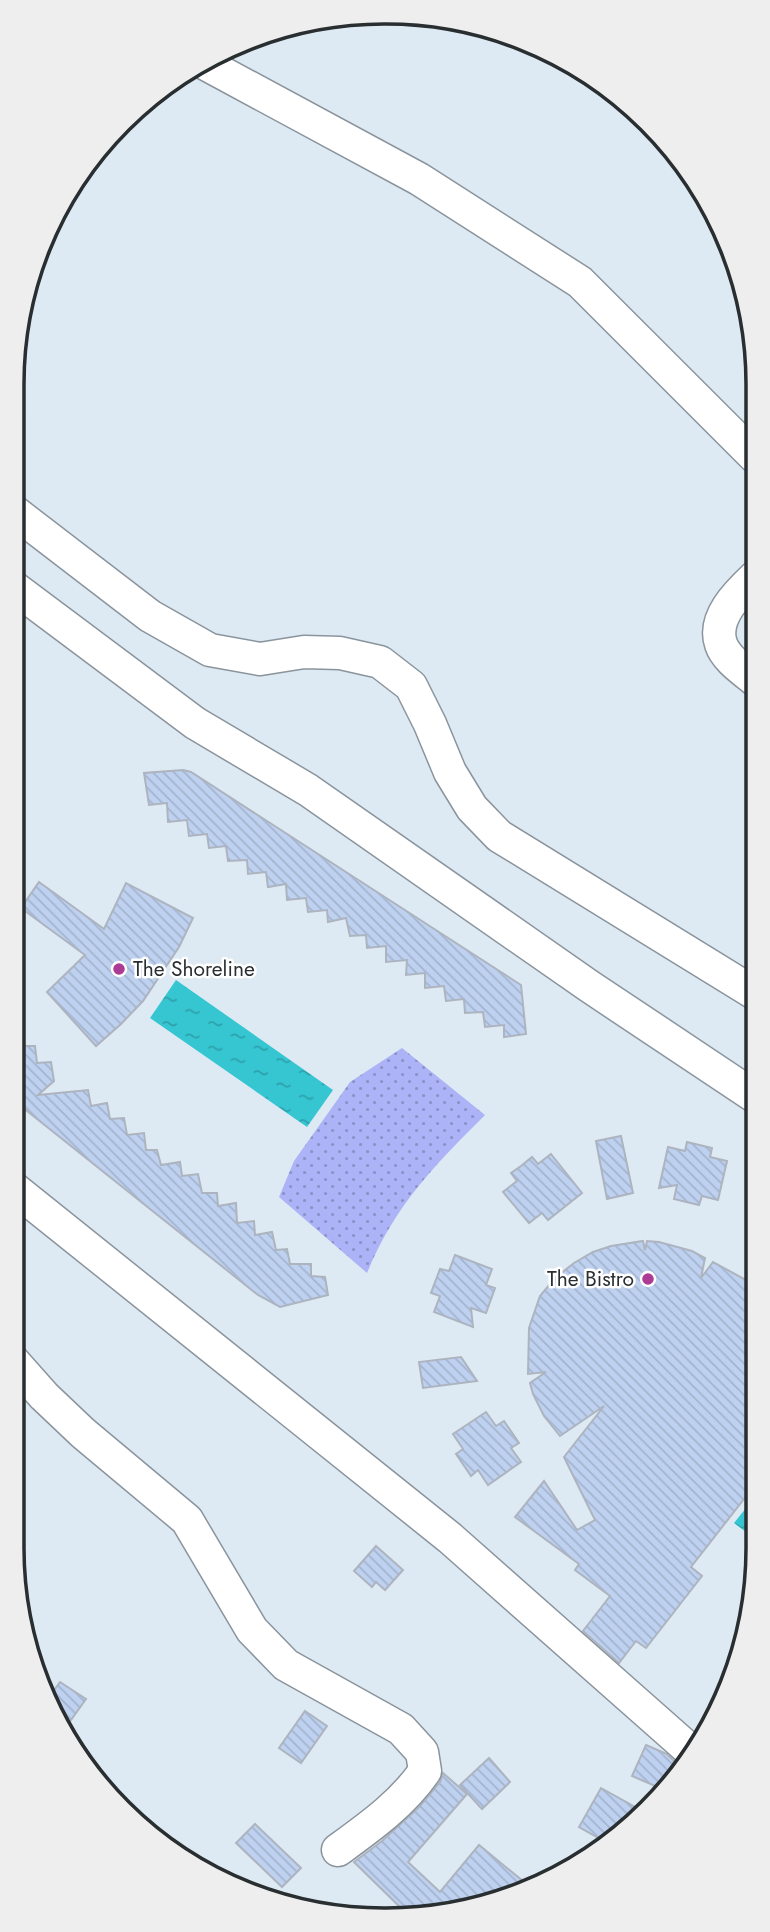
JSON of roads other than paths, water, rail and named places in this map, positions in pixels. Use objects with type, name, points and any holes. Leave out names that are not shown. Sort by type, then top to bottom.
[{"type":"street","points":[[214,68],[419,179],[580,282],[746,448]]},
{"type":"street","points":[[24,519],[150,616],[209,650],[260,659],[304,652],[340,653],[380,662],[411,686],[450,772],[472,808],[499,836],[746,988]]},
{"type":"street","points":[[746,587],[726,610],[719,627],[721,644],[732,661],[746,673]]},
{"type":"street","points":[[24,595],[195,723],[308,790],[589,986],[746,1091]]},
{"type":"street","points":[[24,1197],[450,1538],[685,1746]]},
{"type":"street","points":[[24,1374],[83,1433],[187,1520],[252,1630],[286,1665],[401,1729],[422,1752],[425,1771],[410,1792],[338,1850]]},
{"type":"water","points":[[176,980],[333,1090],[307,1127],[150,1018]]},
{"type":"water","points":[[746,1508],[746,1532],[734,1523]]},
{"type":"place","name":"The Shoreline","points":[[119,969]]},
{"type":"place","name":"The Bistro","points":[[648,1279]]}]
